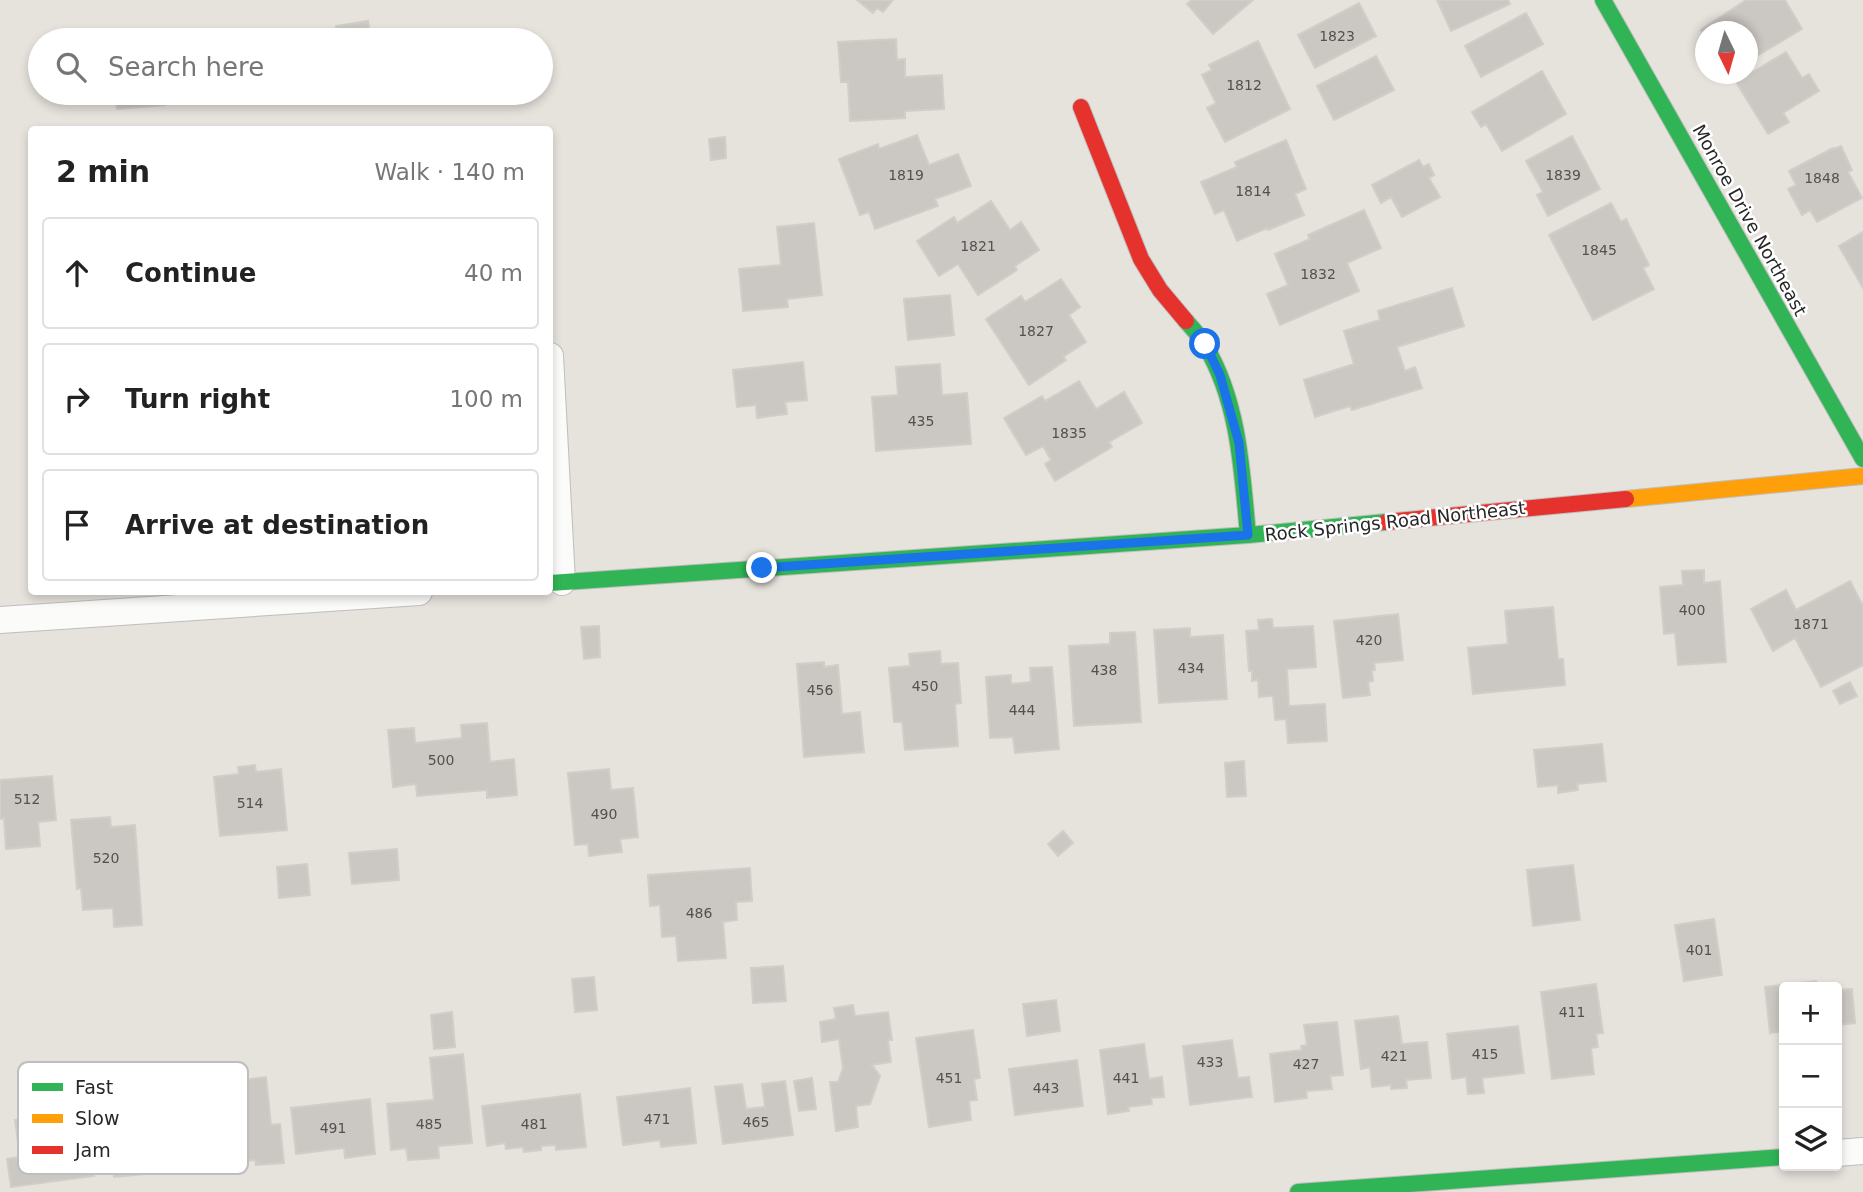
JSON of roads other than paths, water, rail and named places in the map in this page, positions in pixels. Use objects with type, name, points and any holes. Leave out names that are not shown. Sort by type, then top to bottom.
[{"type":"street","name":"Monroe Drive Northeast","points":[[1603,0],[1863,459]]},
{"type":"street","points":[[1081,107],[1142,260],[1160,290],[1205,344],[1220,375],[1239,443],[1248,535]]},
{"type":"street","points":[[553,469],[556,582]]},
{"type":"street","name":"Rock Springs Road Northeast","points":[[556,582],[1248,535],[1863,476]]},
{"type":"street","points":[[0,620],[374,595]]},
{"type":"street","points":[[1842,1153],[1863,1151]]},
{"type":"street","points":[[1298,1192],[1779,1157]]}]
